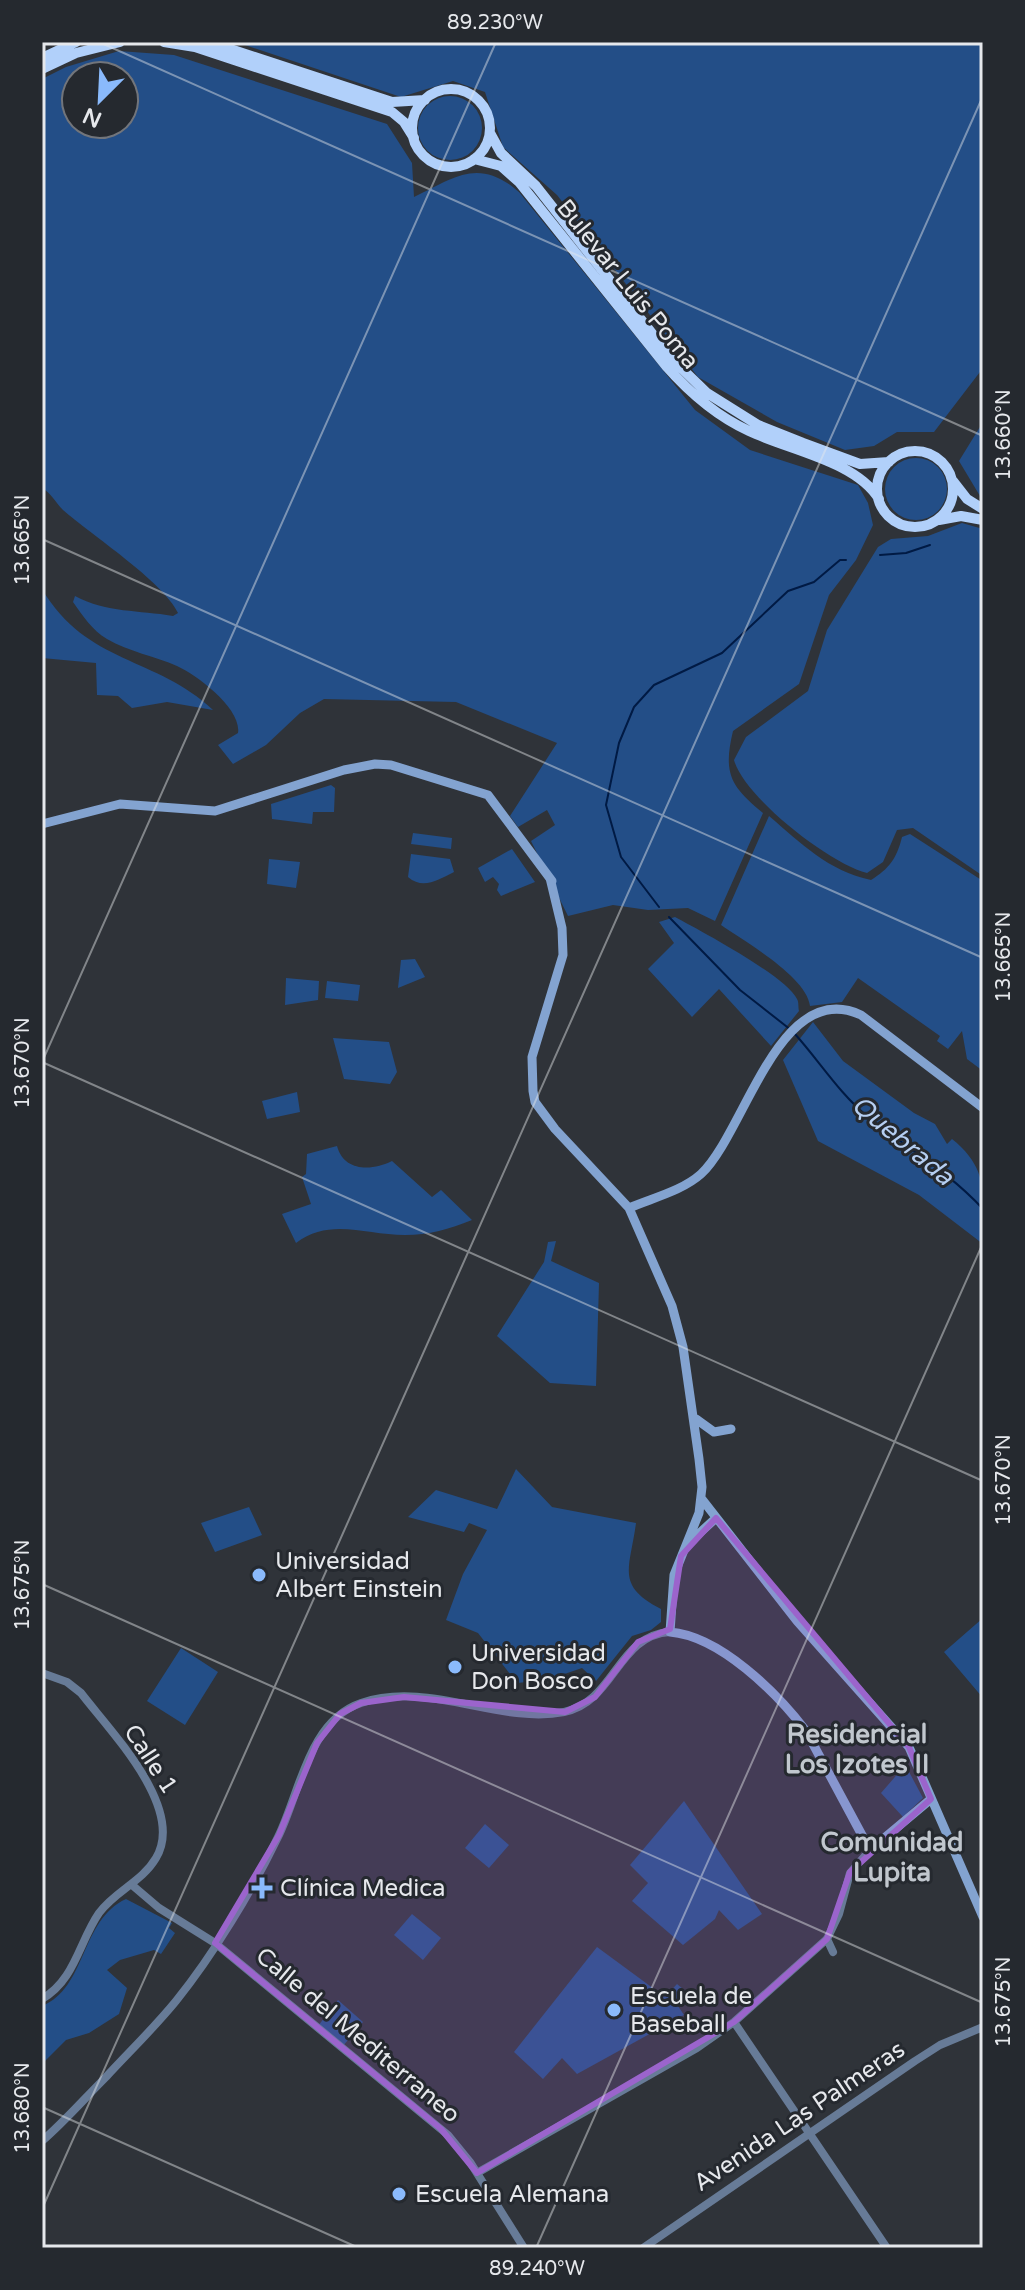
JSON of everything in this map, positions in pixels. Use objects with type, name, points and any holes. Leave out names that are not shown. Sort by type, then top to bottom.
[{"type":"highway","points":[[42,58],[76,42]]},
{"type":"highway","points":[[42,69],[76,53],[120,42]]},
{"type":"highway","points":[[164,42],[195,47],[392,112],[404,122],[425,156],[438,164],[454,166],[474,159],[485,146],[490,133],[487,112],[468,93],[443,90],[425,100],[392,102],[209,42]]},
{"type":"highway","points":[[414,138],[414,119],[425,100]]},
{"type":"highway","name":"Bulevar Luis Poma","points":[[490,133],[501,153],[536,186],[673,360],[702,389],[744,418],[803,443],[860,464],[889,462]]},
{"type":"highway","name":"Bulevar Luis Poma","points":[[474,159],[501,166],[519,182],[666,366],[692,393],[720,415],[750,432],[859,475],[879,499]]},
{"type":"highway","points":[[983,509],[967,499],[941,462],[924,453],[904,453],[889,462],[878,480],[879,499],[888,516],[902,525],[919,527],[961,516],[983,520]]},
{"type":"highway","points":[[937,520],[951,502],[952,481]]},
{"type":"main road","points":[[42,824],[120,804],[215,811],[344,770],[375,764],[391,765],[488,795],[550,878],[563,911],[568,954],[557,996],[532,1057],[535,1102],[555,1129],[629,1208],[672,1306],[683,1347],[694,1416],[701,1498],[674,1575],[670,1632],[694,1637],[723,1654],[750,1673],[793,1714],[806,1731],[870,1850],[931,1799]]},
{"type":"main road","points":[[629,1208],[700,1175],[713,1161],[751,1090],[779,1049],[807,1015],[815,1011],[845,1008],[861,1015],[983,1108]]},
{"type":"main road","points":[[694,1416],[706,1429],[731,1429]]},
{"type":"main road","points":[[701,1498],[788,1610],[909,1747],[983,1917]]},
{"type":"main road","points":[[685,1549],[716,1518]]},
{"type":"street","points":[[42,2141],[166,2013],[215,1943],[279,1835],[317,1743],[340,1714],[361,1703],[404,1697],[533,1712],[565,1712],[595,1697],[638,1642],[659,1632],[670,1632]]},
{"type":"street","name":"Calle 1","points":[[42,1673],[67,1682],[81,1693],[159,1803],[164,1830],[161,1847],[152,1863],[132,1885],[102,1909],[87,1931],[67,1976],[42,1999]]},
{"type":"street","points":[[477,2173],[697,2048],[734,2022],[827,1939],[838,1917],[850,1873],[870,1850]]},
{"type":"street","name":"Calle del Mediterraneo","points":[[132,1885],[159,1908],[215,1943],[448,2135],[477,2173],[524,2248]]},
{"type":"street","points":[[827,1939],[833,1952]]},
{"type":"street","points":[[734,2022],[887,2248]]},
{"type":"street","name":"Avenida Las Palmeras","points":[[646,2247],[940,2045],[983,2027]]},
{"type":"highlighted area","points":[[716,1518],[909,1747],[931,1799],[850,1872],[827,1939],[734,2022],[477,2173],[441,2129],[215,1943],[279,1835],[317,1743],[340,1714],[361,1703],[404,1697],[565,1712],[595,1697],[638,1642],[670,1629],[681,1556]]},
{"type":"shaded area","points":[[236,42],[983,42],[983,368],[934,432],[897,432],[874,446],[845,450],[777,422],[698,377],[557,195],[503,147],[485,92],[453,81],[401,97]]},
{"type":"shaded area","points":[[119,51],[174,55],[387,124],[412,163],[414,197],[467,174],[491,175],[505,181],[519,192],[695,410],[750,450],[858,485],[868,503],[873,525],[856,560],[829,595],[799,684],[733,731],[729,758],[732,778],[743,795],[763,813],[715,921],[688,908],[648,910],[613,905],[568,916],[531,841],[555,825],[547,810],[518,827],[510,816],[557,743],[456,702],[324,699],[300,713],[266,745],[233,764],[218,745],[238,733],[237,724],[226,704],[216,694],[177,666],[107,639],[84,617],[73,602],[75,596],[111,608],[173,616],[178,613],[158,587],[63,510],[42,488],[42,79],[60,70],[60,140],[140,140],[140,60],[89,60]]},
{"type":"shaded area","points":[[450,96],[468,102],[476,110],[482,128],[476,146],[468,154],[450,160],[432,154],[424,146],[418,128],[424,110],[432,102]]},
{"type":"shaded area","points":[[983,422],[983,501],[959,461]]},
{"type":"shaded area","points":[[916,458],[928,460],[938,467],[945,477],[945,501],[938,511],[928,518],[916,520],[904,518],[894,511],[887,501],[885,489],[887,477],[894,467],[904,460]]},
{"type":"shaded area","points":[[962,523],[983,529],[983,876],[913,828],[897,830],[883,862],[867,873],[832,857],[790,827],[754,792],[734,760],[746,737],[808,691],[827,630],[878,547],[891,539],[928,536]]},
{"type":"shaded area","points":[[42,589],[60,614],[80,632],[101,646],[169,679],[213,710],[167,702],[132,708],[118,696],[97,695],[96,663],[42,658]]},
{"type":"shaded area","points":[[331,785],[335,788],[334,812],[313,812],[312,824],[272,819],[271,804]]},
{"type":"shaded area","points":[[769,816],[816,855],[856,876],[871,880],[877,876],[891,862],[902,837],[910,834],[983,881],[983,1071],[967,1059],[962,1031],[948,1049],[937,1041],[940,1036],[858,978],[842,1002],[810,1006],[798,983],[787,972],[721,925]]},
{"type":"shaded area","points":[[413,833],[452,838],[451,849],[411,844]]},
{"type":"shaded area","points":[[512,849],[535,882],[501,896],[497,890],[499,884],[493,877],[485,882],[478,868]]},
{"type":"shaded area","points":[[411,854],[450,859],[454,872],[431,882],[414,881],[408,877]]},
{"type":"shaded area","points":[[269,859],[300,862],[296,888],[267,884]]},
{"type":"shaded area","points":[[675,917],[760,966],[790,989],[797,999],[799,1011],[771,1046],[719,989],[692,1017],[648,969],[674,943],[659,922]]},
{"type":"shaded area","points":[[415,959],[425,977],[398,988],[401,960]]},
{"type":"shaded area","points":[[286,978],[319,981],[318,1000],[285,1005]]},
{"type":"shaded area","points":[[327,981],[360,985],[358,1001],[325,998]]},
{"type":"shaded area","points":[[813,1022],[843,1061],[914,1113],[935,1124],[947,1144],[952,1139],[965,1151],[979,1174],[982,1186],[983,1244],[919,1195],[818,1141],[783,1060]]},
{"type":"shaded area","points":[[333,1038],[389,1042],[397,1072],[390,1084],[344,1079]]},
{"type":"shaded area","points":[[297,1092],[300,1112],[267,1119],[262,1101]]},
{"type":"shaded area","points":[[337,1146],[341,1155],[352,1165],[368,1168],[392,1161],[432,1197],[441,1190],[472,1220],[414,1235],[335,1229],[309,1235],[296,1243],[282,1214],[311,1204],[302,1177],[306,1174],[307,1154]]},
{"type":"shaded area","points":[[556,1241],[551,1261],[599,1283],[596,1386],[550,1383],[497,1336],[544,1262],[548,1242]]},
{"type":"shaded area","points":[[516,1469],[552,1507],[636,1523],[629,1564],[631,1583],[646,1600],[661,1609],[661,1622],[651,1630],[632,1636],[596,1681],[582,1668],[547,1680],[517,1683],[478,1633],[446,1620],[463,1574],[487,1530],[469,1523],[464,1532],[408,1517],[436,1490],[497,1509]]},
{"type":"shaded area","points":[[249,1507],[262,1535],[215,1552],[201,1523]]},
{"type":"shaded area","points":[[983,1618],[983,1698],[944,1652]]},
{"type":"shaded area","points":[[181,1648],[218,1672],[185,1725],[147,1701]]},
{"type":"shaded area","points":[[901,1770],[908,1770],[923,1798],[903,1817],[881,1793]]},
{"type":"shaded area","points":[[684,1801],[762,1914],[738,1930],[719,1910],[715,1919],[683,1945],[632,1901],[648,1883],[630,1865]]},
{"type":"shaded area","points":[[485,1824],[509,1845],[489,1868],[465,1848]]},
{"type":"shaded area","points":[[126,1899],[172,1923],[169,1928],[175,1933],[161,1954],[154,1950],[120,1960],[107,1970],[127,1988],[119,2014],[89,2033],[66,2040],[42,2064],[42,2006],[57,1997],[68,1985],[100,1922],[111,1909]]},
{"type":"shaded area","points":[[412,1914],[441,1938],[423,1960],[394,1935]]},
{"type":"shaded area","name":"Escuela de Baseball","points":[[597,1947],[665,1997],[677,1984],[690,1995],[678,2006],[684,2015],[577,2074],[562,2058],[543,2079],[514,2052]]},
{"type":"shaded area","points":[[338,2000],[363,2022],[343,2046],[318,2026]]},
{"type":"waterway","name":"Quebrada","points":[[880,555],[906,553],[930,545]]},
{"type":"waterway","name":"Quebrada","points":[[659,907],[621,857],[606,805],[619,743],[634,707],[654,685],[722,653],[788,591],[814,582],[840,560],[846,560]]},
{"type":"waterway","name":"Quebrada","points":[[669,917],[740,990],[791,1030]]},
{"type":"waterway","name":"Quebrada","points":[[795,1034],[858,1108],[942,1172],[983,1209]]},
{"type":"place","name":"Universidad Albert Einstein","points":[[259,1575]]},
{"type":"place","name":"Universidad Don Bosco","points":[[455,1667]]},
{"type":"place","name":"Clínica Medica","points":[[262,1888]]},
{"type":"place","name":"Escuela de Baseball","points":[[614,2010]]},
{"type":"place","name":"Escuela Alemana","points":[[399,2194]]},
{"type":"district","name":"Residencial Los Izotes II","points":[[857,1749]]},
{"type":"district","name":"Comunidad Lupita","points":[[892,1857]]}]
